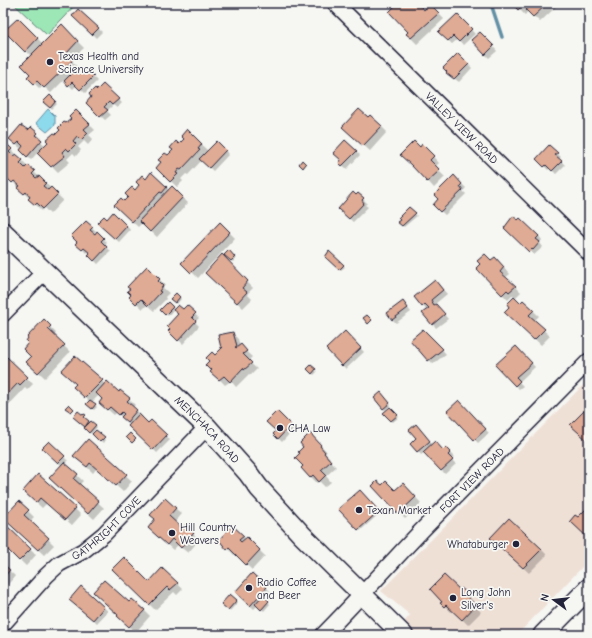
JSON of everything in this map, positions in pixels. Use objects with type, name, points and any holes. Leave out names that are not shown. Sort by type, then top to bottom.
[{"type":"main road","name":"MENCHACA ROAD","points":[[3,232],[207,427],[302,535],[403,635]]},
{"type":"main road","points":[[543,635],[589,588]]},
{"type":"street","name":"VALLEY VIEW ROAD","points":[[335,3],[589,253]]},
{"type":"street","points":[[3,314],[44,272]]},
{"type":"street","name":"FORT VIEW ROAD","points":[[323,635],[427,525],[589,361]]},
{"type":"street","name":"GATHRIGHT COVE","points":[[3,624],[46,576],[59,564],[94,544],[207,427]]},
{"type":"shaded area","points":[[589,379],[589,560],[517,635],[393,635],[410,615],[381,591]]},
{"type":"green space","points":[[13,3],[77,3],[47,35]]},
{"type":"water","points":[[48,109],[55,116],[55,125],[47,132],[36,123]]},
{"type":"building","points":[[398,3],[417,3],[424,10],[430,4],[439,13],[411,38],[406,34],[408,32],[389,12]]},
{"type":"building","points":[[511,3],[548,3],[533,17],[526,10],[528,8],[524,4],[518,10]]},
{"type":"building","points":[[78,9],[99,28],[92,35],[72,16]]},
{"type":"building","points":[[457,14],[472,29],[459,42],[453,36],[448,41],[438,32]]},
{"type":"building","points":[[18,18],[38,38],[25,52],[4,31]]},
{"type":"building","name":"Texas Health and Science University","points":[[62,24],[78,41],[66,54],[73,60],[44,88],[37,81],[34,84],[27,77],[30,74],[21,65]]},
{"type":"building","points":[[480,32],[494,46],[485,55],[471,40]]},
{"type":"building","points":[[458,53],[469,64],[454,79],[446,73],[447,72],[443,68]]},
{"type":"building","points":[[78,67],[84,73],[87,69],[94,76],[80,90],[72,82],[68,86],[64,81]]},
{"type":"building","points":[[103,84],[119,99],[112,105],[109,102],[104,107],[108,110],[100,117],[86,103],[91,97],[89,94],[95,88],[97,90]]},
{"type":"building","points":[[50,95],[56,101],[50,108],[43,102]]},
{"type":"building","points":[[359,109],[368,117],[370,115],[382,126],[363,146],[342,127]]},
{"type":"building","points":[[76,110],[90,124],[84,129],[88,133],[81,140],[77,136],[73,141],[76,144],[69,151],[66,148],[62,152],[65,156],[51,167],[37,153],[48,142],[46,140],[60,130],[58,128],[64,122],[66,123],[71,119],[69,117]]},
{"type":"building","points":[[21,125],[28,130],[31,127],[38,133],[36,135],[42,140],[27,157],[20,150],[23,146],[19,142],[16,145],[9,139]]},
{"type":"building","points":[[187,129],[202,144],[198,149],[200,150],[181,170],[179,169],[176,173],[178,174],[170,182],[156,168],[161,162],[158,160],[165,153],[168,155],[173,150],[170,148],[176,141],[179,144],[184,139],[181,136]]},
{"type":"building","points":[[345,140],[357,151],[342,166],[339,163],[341,160],[333,153]]},
{"type":"building","points":[[217,141],[226,150],[209,168],[199,159]]},
{"type":"building","points":[[414,141],[420,147],[422,144],[434,156],[430,160],[440,170],[427,182],[400,155]]},
{"type":"building","points":[[5,142],[12,149],[9,152],[13,156],[16,154],[23,160],[20,163],[25,168],[28,165],[35,171],[32,174],[36,178],[39,176],[46,183],[43,186],[48,190],[51,187],[58,194],[43,209],[37,203],[35,205],[28,199],[30,197],[26,192],[24,194],[17,188],[20,186],[14,181],[12,183],[6,177],[8,175],[3,170],[3,144]]},
{"type":"building","points":[[549,145],[558,153],[555,155],[562,161],[552,171],[546,165],[544,167],[536,159]]},
{"type":"building","points":[[302,160],[306,164],[303,168],[299,164]]},
{"type":"building","points":[[151,172],[167,187],[162,193],[160,192],[132,222],[114,205],[121,198],[124,201],[128,197],[125,194],[132,187],[135,190],[139,185],[136,182],[142,175],[146,179]]},
{"type":"building","points":[[454,175],[462,184],[460,186],[463,190],[440,212],[433,205],[438,199],[434,195]]},
{"type":"building","points":[[172,186],[183,197],[150,232],[139,221]]},
{"type":"building","points":[[353,192],[356,195],[358,193],[364,198],[362,200],[364,203],[349,219],[338,209]]},
{"type":"building","points":[[409,207],[416,213],[402,226],[397,222],[400,220],[398,218]]},
{"type":"building","points":[[113,212],[127,226],[115,239],[97,223],[104,216],[107,219]]},
{"type":"building","points":[[513,216],[518,220],[520,218],[539,236],[536,239],[540,242],[533,250],[532,249],[529,252],[504,228]]},
{"type":"building","points":[[86,221],[93,227],[90,230],[95,234],[97,231],[104,238],[101,241],[107,247],[94,261],[88,255],[90,253],[84,248],[82,250],[75,244],[77,242],[71,236]]},
{"type":"building","points":[[220,222],[230,232],[191,273],[181,263]]},
{"type":"building","points":[[229,250],[235,257],[231,261],[224,255]]},
{"type":"building","points":[[329,251],[344,265],[339,270],[325,257]]},
{"type":"building","points":[[222,254],[248,281],[242,288],[247,292],[237,303],[205,273]]},
{"type":"building","points":[[485,254],[491,260],[495,257],[504,267],[500,272],[516,286],[509,292],[507,290],[502,295],[476,268],[480,264],[477,261]]},
{"type":"building","points":[[147,266],[160,279],[158,281],[163,286],[159,291],[161,292],[148,306],[141,299],[136,304],[129,297],[131,295],[127,291],[130,289],[127,287]]},
{"type":"building","points":[[435,280],[443,290],[431,300],[434,305],[436,304],[445,314],[432,325],[422,313],[429,308],[425,304],[422,307],[414,297]]},
{"type":"building","points":[[176,293],[180,297],[175,303],[170,299]]},
{"type":"building","points":[[514,297],[520,303],[523,300],[534,310],[529,315],[545,329],[534,340],[504,312],[509,307],[507,304]]},
{"type":"building","points":[[403,301],[408,308],[392,320],[387,313]]},
{"type":"building","points":[[168,302],[173,307],[165,315],[160,310]]},
{"type":"building","points":[[178,305],[183,309],[187,305],[196,313],[192,317],[196,321],[178,341],[168,331],[170,329],[167,326],[178,314],[173,310]]},
{"type":"building","points":[[367,315],[372,320],[368,324],[363,318]]},
{"type":"building","points":[[44,319],[51,326],[48,329],[65,345],[38,373],[26,362],[31,357],[23,349],[28,343],[26,341],[28,338],[27,337]]},
{"type":"building","points":[[423,329],[443,349],[428,361],[410,340]]},
{"type":"building","points":[[345,331],[361,348],[342,366],[326,349]]},
{"type":"building","points":[[233,332],[237,346],[235,347],[236,348],[241,344],[247,351],[243,354],[252,363],[244,370],[243,368],[230,382],[224,376],[219,380],[210,372],[212,370],[205,365],[209,361],[206,358],[212,352],[215,355],[223,347],[221,348],[218,335]]},
{"type":"building","points":[[516,346],[532,363],[516,377],[520,381],[515,386],[495,365]]},
{"type":"building","points":[[75,356],[103,380],[85,398],[73,387],[76,384],[61,371]]},
{"type":"building","points":[[7,357],[28,377],[20,385],[18,383],[3,399],[3,361]]},
{"type":"building","points":[[311,365],[316,369],[312,374],[307,369]]},
{"type":"building","points":[[107,381],[119,392],[120,390],[130,398],[127,401],[137,410],[127,422],[121,417],[124,414],[122,412],[119,415],[110,407],[107,410],[99,403],[102,399],[96,393]]},
{"type":"building","points":[[381,392],[390,403],[383,409],[374,398]]},
{"type":"building","points":[[90,400],[96,404],[92,409],[86,404]]},
{"type":"building","points":[[459,400],[486,429],[474,440],[447,411]]},
{"type":"building","points":[[69,404],[74,409],[71,412],[65,408]]},
{"type":"building","points":[[390,407],[398,415],[391,421],[383,413]]},
{"type":"building","points":[[586,409],[589,412],[589,442],[570,425]]},
{"type":"building","points":[[78,411],[83,415],[86,415],[84,417],[89,421],[85,427],[73,417]]},
{"type":"building","name":"CHA Law","points":[[277,411],[291,425],[278,439],[273,434],[276,431],[266,422]]},
{"type":"building","points":[[139,414],[148,423],[151,420],[167,435],[153,450],[128,426]]},
{"type":"building","points":[[91,421],[96,425],[89,433],[84,428]]},
{"type":"building","points":[[416,424],[430,441],[417,452],[410,444],[416,438],[409,430]]},
{"type":"building","points":[[96,430],[105,437],[100,442],[92,434]]},
{"type":"building","points":[[130,433],[136,439],[132,443],[126,437]]},
{"type":"building","points":[[310,433],[321,445],[320,446],[325,452],[324,453],[331,461],[321,470],[326,475],[319,482],[313,475],[310,478],[301,468],[303,466],[295,458],[303,447],[300,443]]},
{"type":"building","points":[[88,439],[127,474],[116,486],[90,463],[87,467],[73,456]]},
{"type":"building","points":[[49,441],[65,456],[58,463],[42,448]]},
{"type":"building","points":[[435,441],[443,450],[446,447],[451,452],[448,455],[453,460],[441,471],[423,452]]},
{"type":"building","points":[[64,462],[78,474],[74,479],[99,501],[88,514],[49,478]]},
{"type":"building","points":[[38,474],[76,508],[65,520],[40,498],[36,503],[23,491]]},
{"type":"building","points":[[377,481],[382,485],[386,481],[395,490],[403,483],[416,497],[398,514],[372,486]]},
{"type":"building","name":"Texan Market","points":[[360,490],[379,511],[358,530],[338,509]]},
{"type":"building","points":[[165,498],[176,508],[169,516],[182,528],[185,525],[194,533],[181,548],[172,539],[167,545],[148,528],[155,519],[150,515]]},
{"type":"building","points":[[19,501],[29,510],[24,515],[49,538],[38,550],[3,518]]},
{"type":"building","points":[[589,506],[589,539],[570,521],[575,515],[578,517]]},
{"type":"building","name":"Whataburger","points":[[509,518],[542,549],[523,568],[490,538]]},
{"type":"building","points":[[3,522],[31,549],[19,561],[3,545]]},
{"type":"building","points":[[232,525],[244,536],[239,540],[241,542],[247,537],[260,550],[246,565],[229,548],[227,550],[219,540]]},
{"type":"building","points":[[124,557],[149,582],[162,568],[178,583],[170,590],[167,587],[149,605],[112,569]]},
{"type":"building","points":[[3,564],[10,570],[3,578]]},
{"type":"building","points":[[252,573],[267,587],[250,606],[235,592]]},
{"type":"building","name":"Long John Silver's","points":[[444,575],[460,590],[461,588],[466,592],[464,594],[476,605],[462,620],[446,605],[444,607],[440,603],[442,602],[430,589]]},
{"type":"building","points":[[104,580],[129,602],[132,599],[145,610],[129,627],[93,592]]},
{"type":"building","points":[[81,586],[104,607],[93,620],[69,600]]},
{"type":"building","points":[[230,594],[237,600],[228,610],[221,604]]},
{"type":"building","points":[[263,595],[269,601],[261,610],[255,604]]},
{"type":"building","points":[[44,631],[49,635],[41,635]]},
{"type":"building","points":[[66,631],[70,635],[62,635]]},
{"type":"waterway","points":[[489,3],[492,7],[502,37]]},
{"type":"place","name":"Texas Health and Science University","points":[[50,62]]},
{"type":"place","name":"CHA Law","points":[[280,428]]},
{"type":"place","name":"Texan Market","points":[[359,510]]},
{"type":"place","name":"Hill Country Weavers","points":[[172,533]]},
{"type":"place","name":"Whataburger","points":[[516,544]]},
{"type":"place","name":"Radio Coffee and Beer","points":[[249,588]]},
{"type":"place","name":"Long John Silver's","points":[[453,598]]}]
